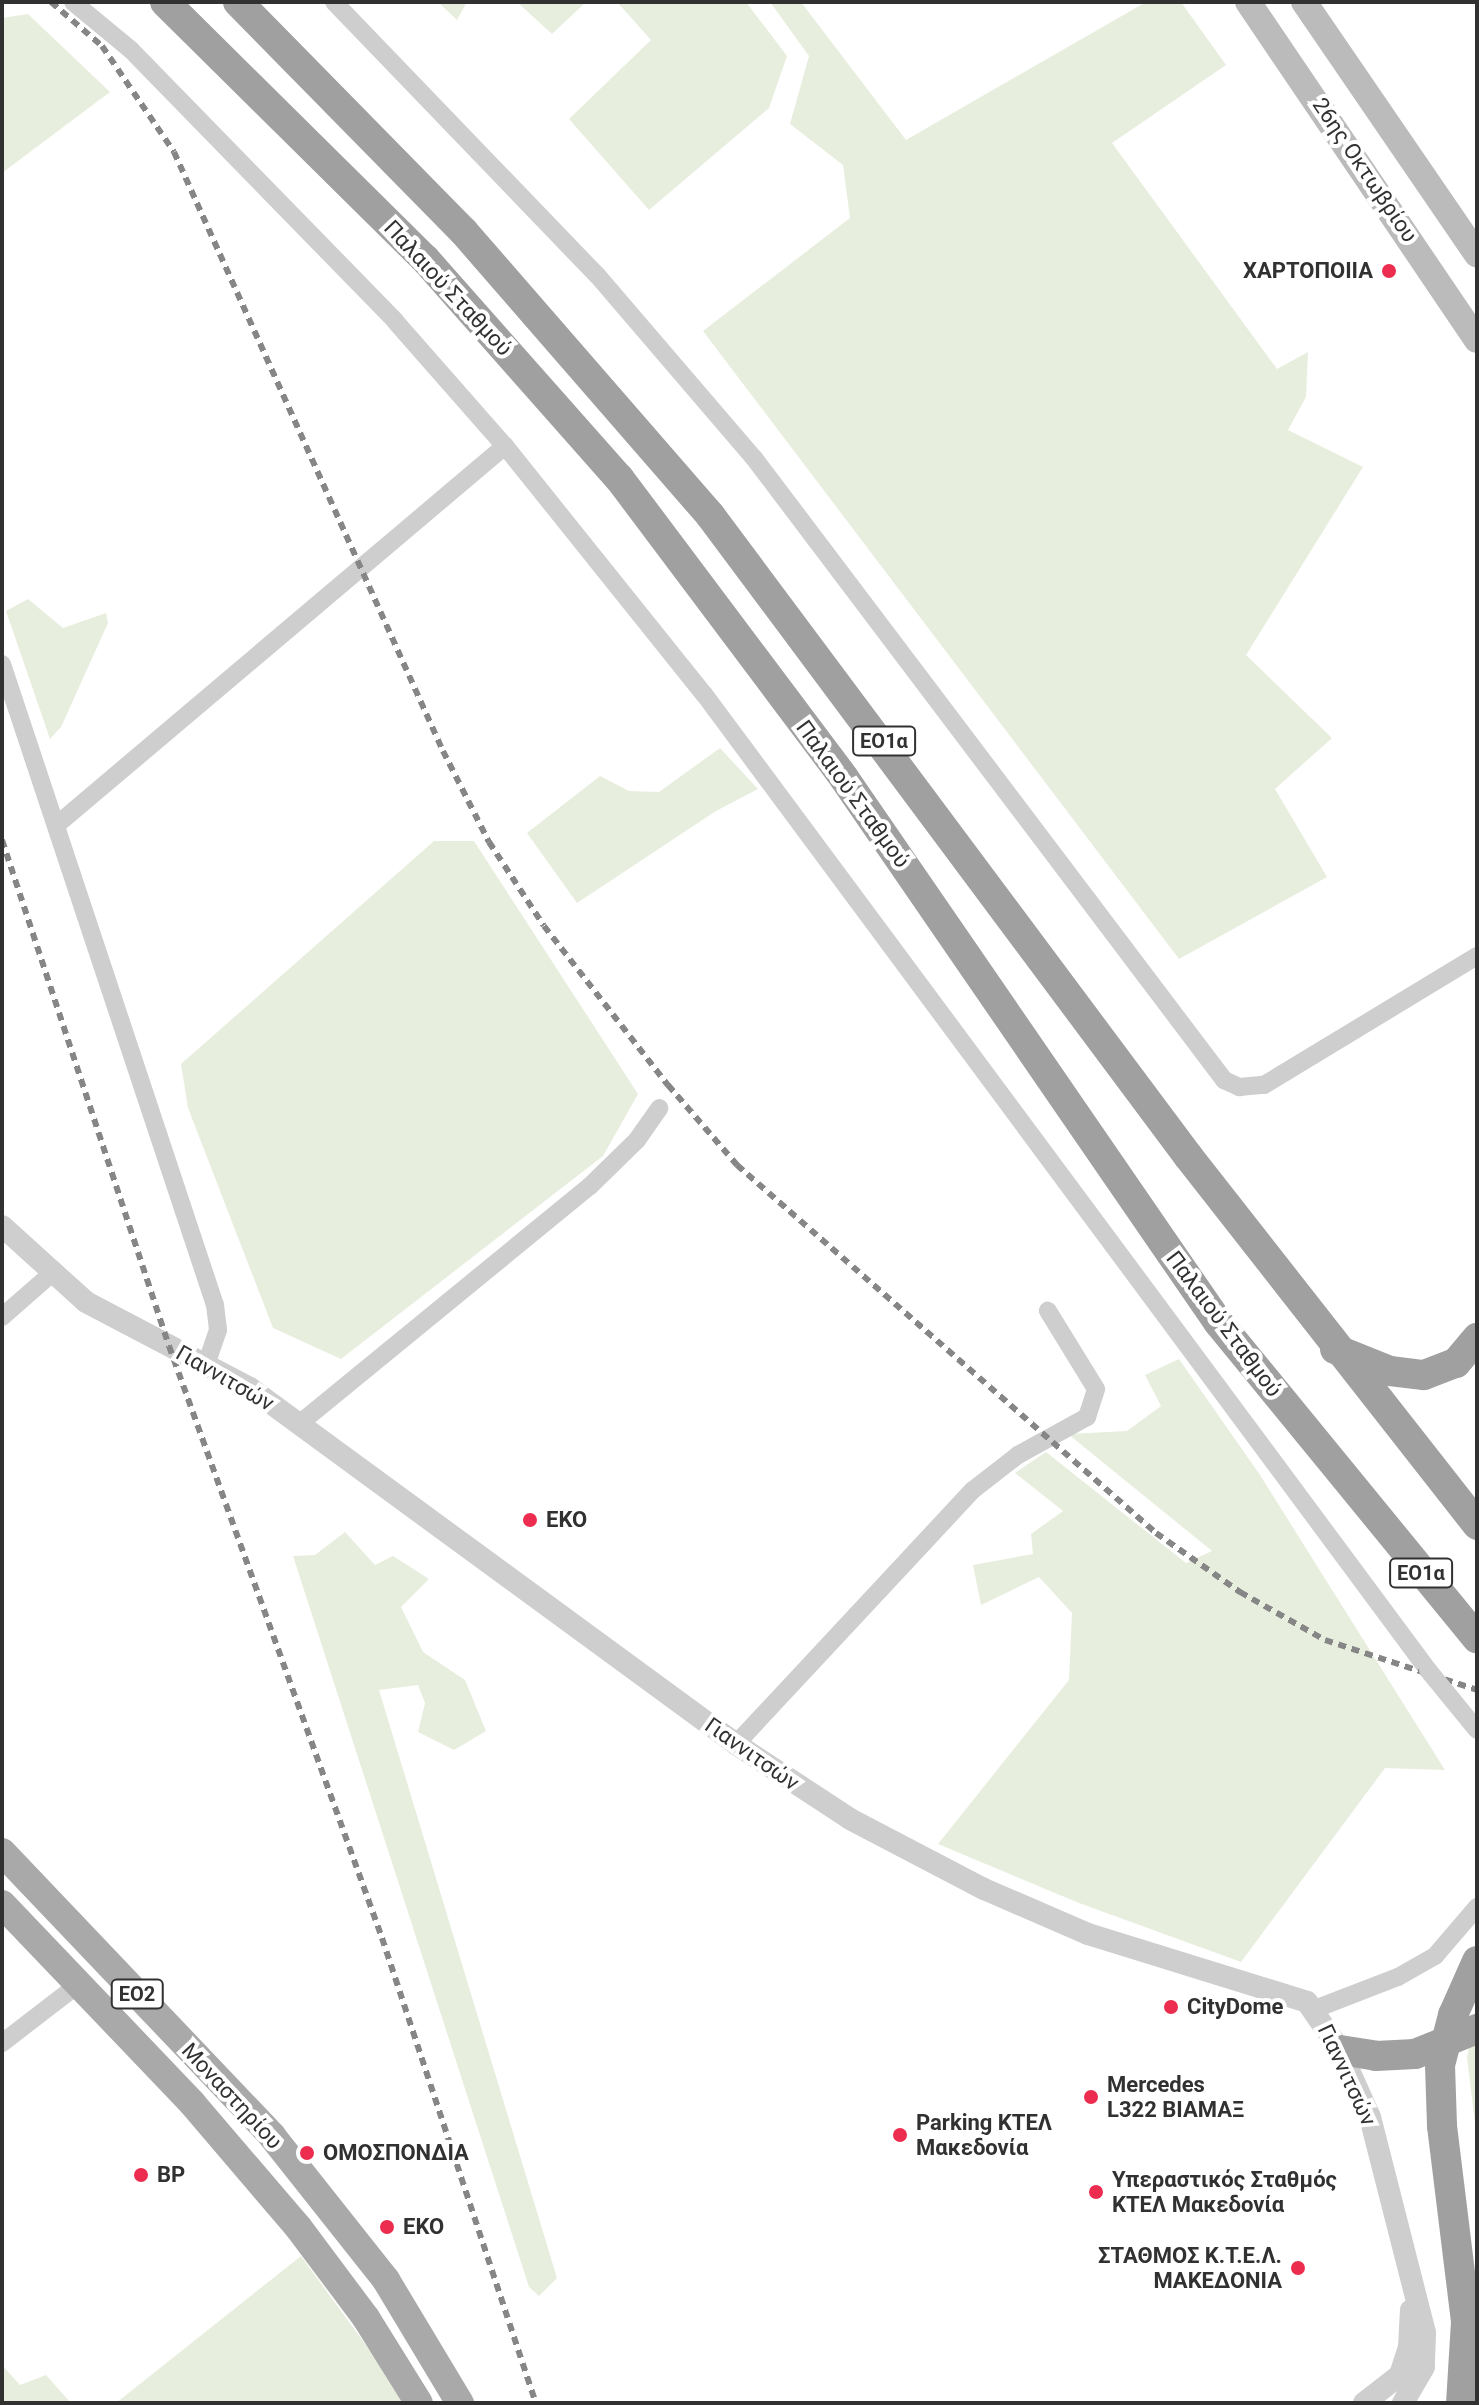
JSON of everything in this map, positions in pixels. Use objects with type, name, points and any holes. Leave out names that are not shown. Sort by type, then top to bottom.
[{"type":"highway","name":"Παλαιού Σταθμού","points":[[165,2],[425,259],[619,478],[844,778],[1209,1309],[1477,1638]]},
{"type":"highway","name":"Παλαιού Σταθμού","points":[[238,2],[464,232],[710,515],[1334,1348],[1477,1525]]},
{"type":"highway","points":[[1334,1348],[1390,1371],[1424,1375],[1456,1363],[1477,1338]]},
{"type":"highway","points":[[1477,1961],[1458,2000],[1440,2065],[1442,2126],[1466,2322],[1477,2357]]},
{"type":"highway","points":[[1340,2050],[1376,2056],[1415,2054],[1477,2029]]},
{"type":"highway","points":[[1461,2403],[1466,2322]]},
{"type":"main road","name":"26ης Οκτωβρίου","points":[[1248,2],[1387,199],[1477,340]]},
{"type":"main road","name":"26ης Οκτωβρίου","points":[[1304,2],[1477,255]]},
{"type":"main road","name":"Μοναστηρίου","points":[[2,1852],[272,2136],[386,2280],[448,2398]]},
{"type":"main road","name":"Μοναστηρίου","points":[[2,1904],[79,1984],[298,2227],[366,2318],[419,2403]]},
{"type":"street","points":[[73,2],[131,50],[384,310],[505,446],[704,694],[1428,1670],[1477,1730]]},
{"type":"street","points":[[334,2],[597,275],[754,458],[1224,1080],[1239,1087],[1264,1085],[1477,956]]},
{"type":"street","points":[[59,823],[505,446]]},
{"type":"street","points":[[2,664],[59,823],[215,1305],[218,1330],[206,1364]]},
{"type":"street","points":[[299,1424],[590,1186],[637,1140],[659,1108]]},
{"type":"street","name":"Γιαννιτσών","points":[[2,1226],[50,1275],[105,1314],[206,1364],[299,1424],[736,1744],[850,1819],[984,1889],[1145,1955],[1285,1991],[1315,2009],[1340,2050],[1377,2140],[1410,2289],[1425,2333],[1426,2356],[1417,2385],[1403,2403]]},
{"type":"street","points":[[2,1317],[50,1275]]},
{"type":"street","points":[[736,1744],[973,1490],[1018,1455],[1087,1417],[1096,1389],[1048,1311]]},
{"type":"street","points":[[1315,2009],[1398,1977],[1435,1956],[1477,1907]]},
{"type":"street","points":[[2,2043],[79,1984]]},
{"type":"street","name":"Γιαννιτσών","points":[[1364,2403],[1389,2389],[1404,2366],[1412,2327],[1410,2289]]},
{"type":"green space","points":[[438,2],[467,2],[457,20]]},
{"type":"green space","points":[[517,2],[586,2],[552,34]]},
{"type":"green space","points":[[617,2],[746,2],[787,56],[769,108],[649,210],[569,119],[651,40]]},
{"type":"green space","points":[[770,2],[801,2],[906,140],[1146,2],[1181,2],[1226,65],[1112,143],[1277,369],[1308,352],[1306,397],[1288,430],[1363,467],[1246,655],[1332,738],[1275,789],[1327,877],[1179,959],[703,331],[850,218],[843,165],[790,124],[809,56]]},
{"type":"green space","points":[[28,14],[110,92],[2,173],[2,18]]},
{"type":"green space","points":[[28,599],[63,628],[106,613],[108,623],[61,727],[50,739],[6,611]]},
{"type":"green space","points":[[720,748],[758,789],[716,811],[577,903],[527,833],[600,776],[629,791],[659,792]]},
{"type":"green space","points":[[434,841],[474,841],[638,1094],[603,1156],[341,1359],[273,1328],[188,1108],[181,1064]]},
{"type":"green space","points":[[1179,1359],[1260,1475],[1445,1770],[1385,1768],[1241,1962],[1079,1903],[938,1844],[1069,1680],[1072,1613],[1039,1577],[981,1605],[973,1565],[1033,1554],[1031,1534],[1063,1511],[1015,1473],[1046,1452],[1186,1563],[1212,1551],[1068,1434],[1127,1431],[1161,1406],[1145,1375]]},
{"type":"green space","points":[[345,1532],[375,1565],[393,1556],[429,1579],[401,1607],[423,1652],[465,1680],[486,1731],[454,1750],[418,1732],[425,1703],[418,1685],[379,1690],[557,2278],[539,2296],[529,2287],[293,1556],[315,1555]]},
{"type":"green space","points":[[1477,2007],[1477,2140],[1467,2057]]},
{"type":"green space","points":[[301,2256],[408,2403],[116,2403]]},
{"type":"green space","points":[[2,2365],[20,2385],[46,2375],[71,2403],[2,2403]]},
{"type":"railway","points":[[51,2],[102,46],[174,152],[443,751],[489,842],[544,926],[668,1085],[737,1165],[1156,1533],[1240,1592],[1325,1640],[1477,1690]]},
{"type":"railway","points":[[2,840],[169,1346],[382,1938],[536,2403]]},
{"type":"place","name":"ΧΑΡΤΟΠΟΙΙΑ","points":[[1389,271]]},
{"type":"place","name":"ΕΚΟ","points":[[530,1520]]},
{"type":"place","name":"CityDome","points":[[1171,2007]]},
{"type":"place","name":"Mercedes L322 ΒΙΑΜΑΞ","points":[[1091,2097]]},
{"type":"place","name":"Parking ΚΤΕΛ Μακεδονία","points":[[900,2135]]},
{"type":"place","name":"ΟΜΟΣΠΟΝΔΙΑ","points":[[307,2153]]},
{"type":"place","name":"BP","points":[[141,2175]]},
{"type":"place","name":"Υπεραστικός Σταθμός ΚΤΕΛ Μακεδονία","points":[[1096,2192]]},
{"type":"place","name":"EKO","points":[[387,2227]]},
{"type":"place","name":"ΣΤΑΘΜΟΣ Κ.Τ.Ε.Λ. ΜΑΚΕΔΟΝΙΑ","points":[[1298,2268]]}]
